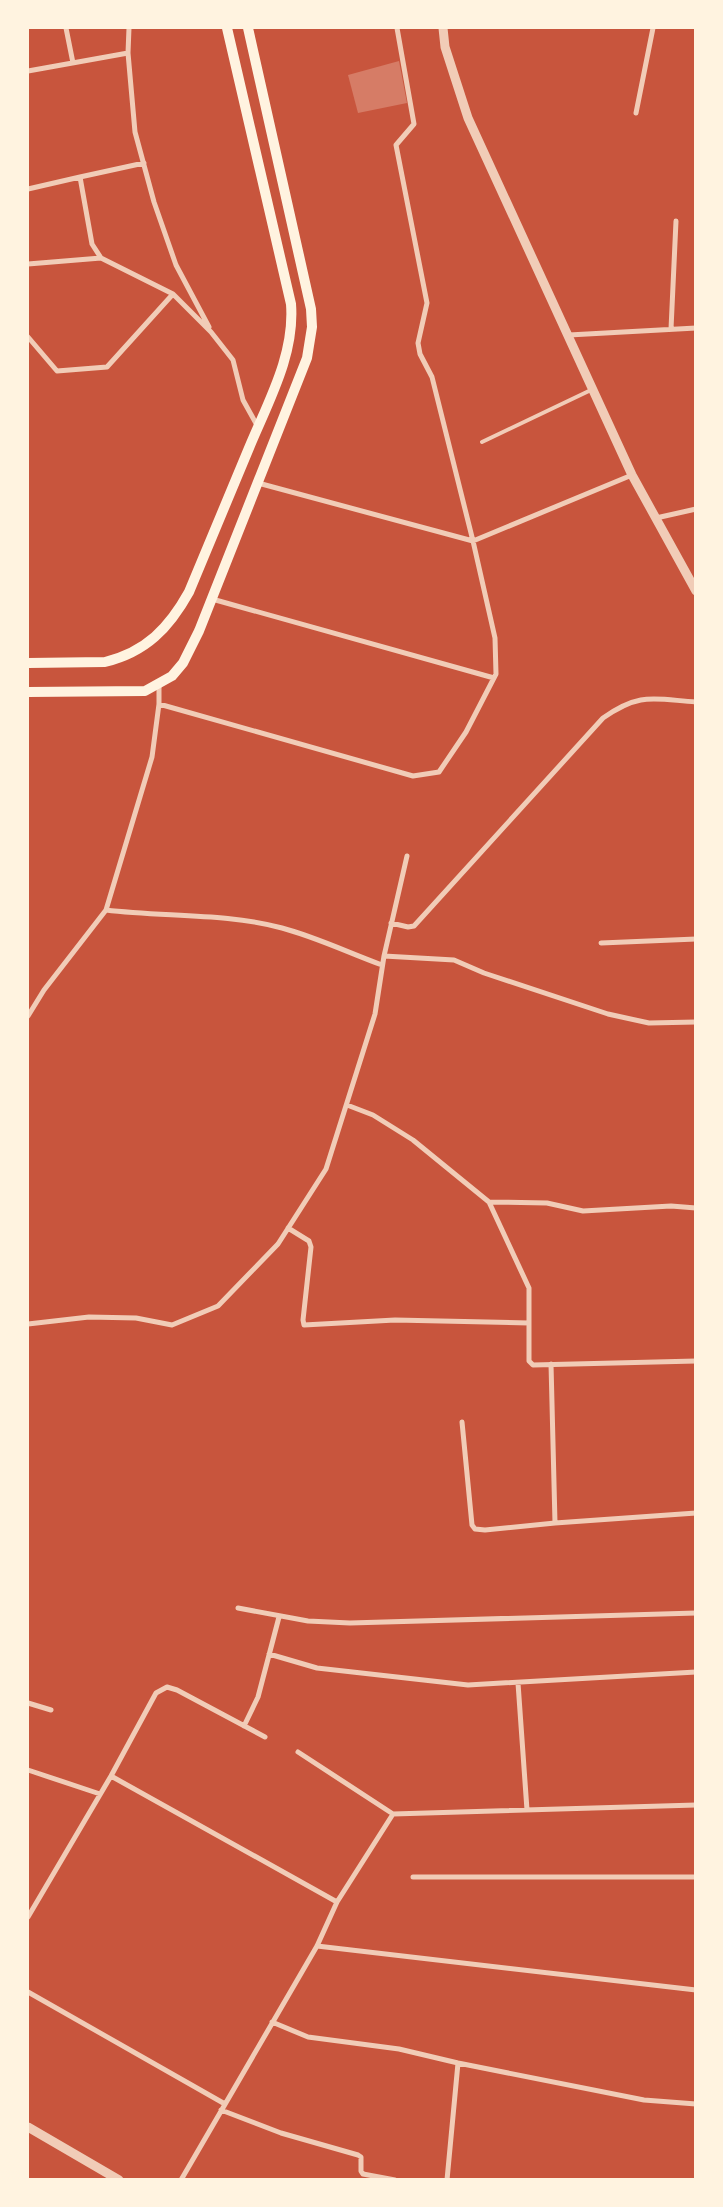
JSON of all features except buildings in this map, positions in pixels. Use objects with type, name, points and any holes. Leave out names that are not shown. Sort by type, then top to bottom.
[{"type":"main road","points":[[28,662],[105,662],[132,654],[162,632],[177,614],[189,592],[281,371],[291,339],[293,323],[286,279],[227,28]]},
{"type":"main road","points":[[28,692],[145,691],[159,685],[172,676],[183,663],[199,631],[307,358],[312,327],[310,309],[248,28]]},
{"type":"street","points":[[66,28],[73,63]]},
{"type":"street","points":[[130,28],[128,54],[135,132],[154,202],[176,265],[212,332],[233,360],[243,400],[258,427]]},
{"type":"street","points":[[159,704],[413,776],[439,772],[466,732],[496,674],[495,638],[473,541],[432,377],[420,354],[418,343],[427,303],[396,145],[414,124],[397,28]]},
{"type":"street","points":[[443,28],[445,46],[468,118],[632,475],[696,591]]},
{"type":"street","points":[[636,113],[652,28]]},
{"type":"street","points":[[28,71],[128,54]]},
{"type":"street","points":[[28,188],[144,163]]},
{"type":"street","points":[[80,177],[92,244],[101,258],[173,294],[212,332]]},
{"type":"street","points":[[671,329],[676,221]]},
{"type":"street","points":[[28,264],[101,258]]},
{"type":"street","points":[[28,337],[57,371],[107,367],[173,294]]},
{"type":"street","points":[[569,335],[696,328]]},
{"type":"street","points":[[258,483],[473,541],[632,475]]},
{"type":"street","points":[[656,518],[696,509]]},
{"type":"street","points":[[212,599],[494,678]]},
{"type":"street","points":[[28,1016],[44,990],[106,910],[152,757],[159,704],[159,685]]},
{"type":"street","points":[[392,924],[408,927],[414,926],[603,718],[621,705],[636,700],[696,702]]},
{"type":"street","points":[[28,1324],[89,1317],[136,1318],[172,1325],[218,1306],[278,1244],[326,1169],[375,1014],[382,965],[407,856]]},
{"type":"street","points":[[106,910],[244,921],[281,928],[382,965]]},
{"type":"street","points":[[601,943],[696,939]]},
{"type":"street","points":[[384,956],[454,960],[484,973],[608,1014],[649,1023],[696,1022]]},
{"type":"street","points":[[347,1105],[373,1115],[413,1140],[489,1202],[509,1249],[529,1288],[528,1360],[533,1365],[696,1361]]},
{"type":"street","points":[[489,1202],[547,1202],[583,1211],[672,1206],[696,1208]]},
{"type":"street","points":[[288,1228],[309,1241],[311,1247],[304,1325],[395,1320],[529,1322]]},
{"type":"street","points":[[550,1364],[555,1523]]},
{"type":"street","points":[[462,1422],[472,1525],[475,1529],[485,1530],[696,1513]]},
{"type":"street","points":[[238,1608],[308,1621],[350,1623],[696,1614]]},
{"type":"street","points":[[244,1726],[258,1697],[279,1617]]},
{"type":"street","points":[[269,1654],[317,1668],[468,1685],[696,1672]]},
{"type":"street","points":[[518,1683],[527,1810]]},
{"type":"street","points":[[28,1917],[111,1776],[156,1693],[167,1687],[177,1690],[265,1737]]},
{"type":"street","points":[[28,1702],[51,1710]]},
{"type":"street","points":[[298,1752],[393,1814],[696,1805]]},
{"type":"street","points":[[28,1770],[100,1794]]},
{"type":"street","points":[[111,1776],[337,1902]]},
{"type":"street","points":[[181,2180],[317,1946],[337,1902],[393,1814]]},
{"type":"street","points":[[413,1877],[696,1877]]},
{"type":"street","points":[[317,1946],[696,1990]]},
{"type":"street","points":[[28,1992],[225,2104]]},
{"type":"street","points":[[272,2022],[308,2037],[399,2049],[458,2063],[644,2100],[696,2104]]},
{"type":"street","points":[[447,2180],[458,2063]]},
{"type":"street","points":[[221,2110],[282,2133],[358,2155],[361,2157],[361,2171],[363,2174],[395,2180]]},
{"type":"street","points":[[28,2127],[118,2180]]},
{"type":"lane","points":[[482,442],[594,389]]}]
